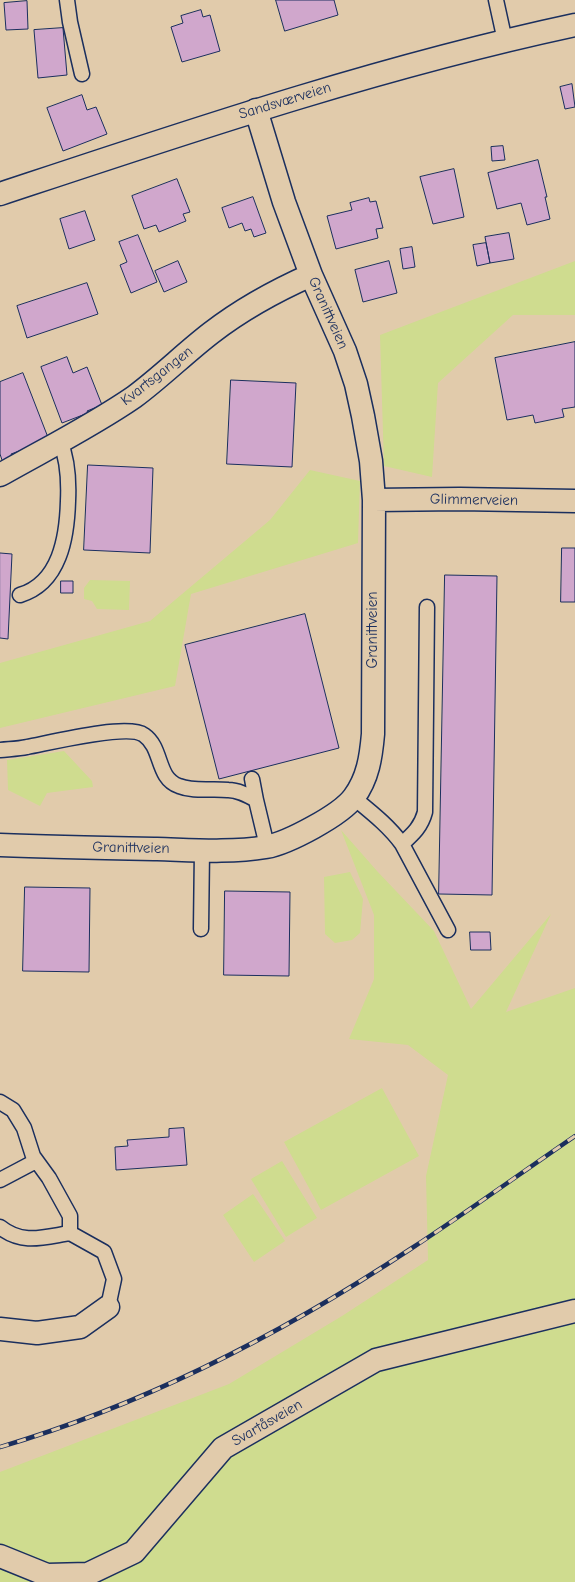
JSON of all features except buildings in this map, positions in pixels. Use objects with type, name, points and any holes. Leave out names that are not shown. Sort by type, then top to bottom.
[{"type":"street","name":"Sandsværveien","points":[[0,194],[256,110],[397,68],[575,25]]},
{"type":"street","name":"Granittveien","points":[[0,845],[202,850],[267,846],[302,834],[334,814],[354,798],[364,780],[370,760],[373,734],[374,500],[371,461],[356,384],[345,351],[311,275],[284,202],[256,110]]},
{"type":"street","name":"Kvartsgangen","points":[[0,475],[109,413],[134,396],[211,333],[246,308],[278,290],[311,275]]},
{"type":"street","name":"Glimmerveien","points":[[374,500],[454,499],[575,501]]},
{"type":"street","points":[[0,1329],[37,1333],[80,1327],[108,1306]]},
{"type":"street","name":"Svartåsveien","points":[[0,1556],[47,1575],[88,1574],[134,1552],[223,1448],[376,1360],[575,1311]]},
{"type":"lane","points":[[67,0],[70,22],[82,74]]},
{"type":"lane","points":[[496,0],[505,41]]},
{"type":"lane","points":[[20,595],[32,590],[48,575],[55,564],[64,539],[67,524],[69,478],[64,450],[60,441]]},
{"type":"lane","points":[[402,844],[416,832],[422,822],[425,812],[427,607]]},
{"type":"lane","points":[[0,750],[25,748],[100,733],[121,732],[143,734],[149,739],[164,774],[170,781],[185,787],[241,792],[256,800]]},
{"type":"lane","points":[[252,779],[267,846]]},
{"type":"lane","points":[[354,798],[395,834],[402,844],[448,930]]},
{"type":"lane","points":[[200,929],[202,850]]},
{"type":"lane","points":[[0,1102],[13,1110],[26,1132],[33,1156],[49,1178],[70,1216],[70,1233]]},
{"type":"lane","points":[[0,1180],[36,1161]]},
{"type":"lane","points":[[0,1227],[14,1236],[31,1238],[70,1233],[104,1252],[114,1279],[108,1306]]},
{"type":"green space","points":[[575,261],[575,315],[513,315],[438,383],[432,477],[384,466],[380,335]]},
{"type":"green space","points":[[310,470],[360,481],[358,543],[191,594],[175,686],[0,728],[0,663],[150,621],[270,520]]},
{"type":"green space","points":[[90,580],[130,581],[129,610],[97,609],[92,601],[84,599],[84,588]]},
{"type":"green space","points":[[64,751],[92,781],[93,787],[47,793],[40,806],[8,790],[7,760]]},
{"type":"green space","points":[[341,830],[377,871],[434,931],[471,1009],[551,914],[506,1012],[575,988],[575,1582],[0,1582],[0,1472],[229,1384],[342,1316],[428,1260],[426,1176],[448,1075],[408,1045],[349,1039],[374,979],[374,915]]},
{"type":"green space","points":[[350,872],[363,899],[360,933],[352,940],[335,943],[325,934],[324,877]]},
{"type":"green space","points":[[382,1088],[419,1156],[321,1210],[284,1142]]},
{"type":"green space","points":[[282,1161],[317,1218],[286,1237],[251,1179]]},
{"type":"green space","points":[[253,1194],[285,1241],[254,1262],[223,1215]]},
{"type":"railway","points":[[0,1447],[55,1430],[109,1410],[214,1363],[265,1337],[364,1279],[412,1248],[575,1136]]}]
